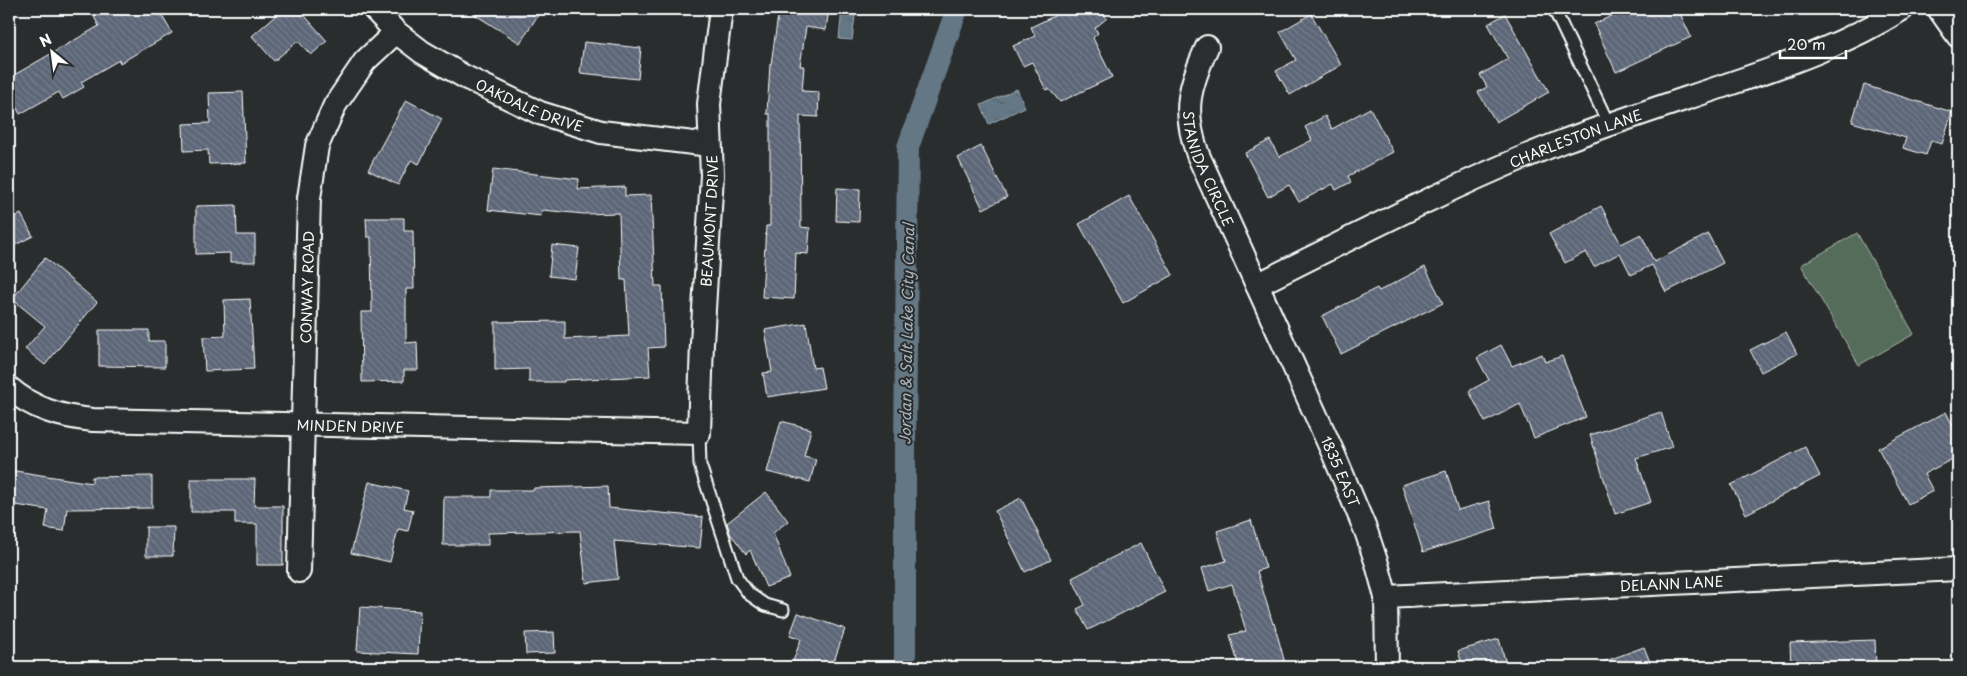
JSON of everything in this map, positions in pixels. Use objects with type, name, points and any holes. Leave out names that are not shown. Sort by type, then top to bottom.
[{"type":"street","name":"OAKDALE DRIVE","points":[[374,9],[396,32],[422,52],[465,77],[540,113],[601,132],[710,145]]},
{"type":"street","name":"BEAUMONT DRIVE","points":[[699,433],[712,175],[709,104],[721,9]]},
{"type":"street","name":"CHARLESTON LANE","points":[[1257,285],[1427,200],[1513,162],[1609,125],[1816,53],[1868,29],[1902,9]]},
{"type":"street","points":[[1939,9],[1958,36]]},
{"type":"street","name":"CONWAY ROAD","points":[[299,570],[309,198],[316,146],[336,105],[365,61],[396,32]]},
{"type":"street","name":"STANIDA CIRCLE","points":[[1207,47],[1194,77],[1189,100],[1192,139],[1257,285]]},
{"type":"street","name":"1835 EAST","points":[[1257,285],[1350,493],[1377,564],[1386,597],[1387,667]]},
{"type":"street","name":"MINDEN DRIVE","points":[[9,388],[40,409],[57,415],[75,418],[699,433]]},
{"type":"street","name":"DELANN LANE","points":[[1386,597],[1958,569]]},
{"type":"lane","points":[[1554,9],[1609,125]]},
{"type":"lane","points":[[699,433],[700,465],[737,578],[749,594],[765,605],[783,610]]},
{"type":"green space","points":[[1857,233],[1914,334],[1859,365],[1801,265]]},
{"type":"water","points":[[842,9],[856,9],[852,40],[839,39]]},
{"type":"water","points":[[1017,89],[1025,107],[989,124],[981,105]]},
{"type":"building","points":[[105,9],[158,9],[172,33],[120,63],[119,60],[81,82],[84,87],[63,99],[59,92],[20,114],[9,94],[9,78],[99,26],[93,15]]},
{"type":"building","points":[[283,9],[299,9],[327,41],[311,55],[298,41],[274,61],[252,36]]},
{"type":"building","points":[[466,9],[542,9],[520,43]]},
{"type":"building","points":[[779,9],[829,9],[826,30],[806,27],[800,66],[804,66],[802,91],[819,92],[818,117],[800,116],[801,227],[810,228],[808,254],[796,253],[794,299],[762,297],[766,226],[770,226],[770,114],[767,114],[770,64]]},
{"type":"building","points":[[1053,9],[1099,9],[1107,18],[1095,28],[1098,33],[1093,38],[1112,77],[1060,102],[1049,89],[1046,90],[1032,62],[1023,66],[1013,46],[1035,36],[1031,27],[1056,15]]},
{"type":"building","points":[[1627,9],[1678,9],[1691,37],[1616,72],[1594,24]]},
{"type":"building","points":[[1311,14],[1341,65],[1290,95],[1276,71],[1296,60],[1280,32]]},
{"type":"building","points":[[1505,14],[1549,92],[1496,122],[1478,92],[1487,87],[1480,75],[1508,59],[1488,24]]},
{"type":"building","points":[[584,42],[641,48],[638,79],[580,73]]},
{"type":"building","points":[[1864,85],[1952,112],[1942,144],[1931,141],[1926,155],[1903,148],[1906,138],[1852,122]]},
{"type":"building","points":[[243,92],[246,163],[209,164],[208,150],[184,151],[183,124],[210,123],[209,93]]},
{"type":"building","points":[[406,100],[442,119],[419,164],[411,160],[398,185],[368,170]]},
{"type":"building","points":[[1370,108],[1393,152],[1348,176],[1351,182],[1336,190],[1333,184],[1299,202],[1289,185],[1268,197],[1245,153],[1270,140],[1279,157],[1312,140],[1305,127],[1325,116],[1332,129]]},
{"type":"building","points":[[981,146],[1007,197],[983,209],[958,158]]},
{"type":"building","points":[[493,169],[579,179],[578,189],[625,187],[625,196],[651,195],[655,286],[662,286],[664,347],[648,348],[650,376],[564,380],[564,382],[529,382],[529,369],[495,370],[495,322],[565,321],[565,339],[629,336],[626,280],[621,280],[619,213],[584,214],[542,210],[541,216],[488,210]]},
{"type":"building","points":[[837,188],[860,189],[859,222],[836,221]]},
{"type":"building","points":[[1129,196],[1173,275],[1123,303],[1079,224]]},
{"type":"building","points":[[236,205],[237,235],[255,235],[255,262],[230,262],[230,253],[196,254],[196,206]]},
{"type":"building","points":[[1601,206],[1621,244],[1641,234],[1654,262],[1708,234],[1723,263],[1666,292],[1652,265],[1631,275],[1620,253],[1594,267],[1586,252],[1565,263],[1549,234]]},
{"type":"building","points":[[21,214],[33,236],[9,248],[9,220]]},
{"type":"building","points":[[366,218],[404,218],[404,231],[413,231],[414,289],[406,289],[406,343],[417,342],[418,370],[404,370],[404,381],[362,382],[361,312],[372,312],[371,237],[367,237]]},
{"type":"building","points":[[552,245],[579,248],[575,279],[549,276]]},
{"type":"building","points":[[45,258],[97,302],[45,365],[25,349],[45,326],[12,299]]},
{"type":"building","points":[[1425,267],[1443,303],[1341,354],[1322,316],[1377,288],[1379,291]]},
{"type":"building","points":[[250,299],[254,369],[205,371],[203,337],[225,336],[224,300]]},
{"type":"building","points":[[806,323],[813,368],[820,367],[824,388],[767,397],[763,373],[772,372],[765,330]]},
{"type":"building","points":[[99,330],[149,330],[149,341],[165,341],[165,367],[99,366]]},
{"type":"building","points":[[1786,332],[1797,354],[1761,372],[1750,350]]},
{"type":"building","points":[[1501,345],[1512,366],[1542,354],[1545,362],[1562,356],[1586,417],[1534,438],[1520,404],[1485,422],[1469,391],[1489,380],[1477,358]]},
{"type":"building","points":[[1661,412],[1672,447],[1636,458],[1651,502],[1615,514],[1590,435]]},
{"type":"building","points":[[1946,412],[1958,436],[1958,456],[1924,474],[1933,491],[1908,504],[1878,448]]},
{"type":"building","points":[[781,421],[811,429],[804,456],[816,459],[810,482],[767,472]]},
{"type":"building","points":[[1805,447],[1820,476],[1746,514],[1731,485]]},
{"type":"building","points":[[9,470],[92,483],[92,477],[152,476],[152,508],[67,509],[64,531],[45,528],[48,510],[9,504]]},
{"type":"building","points":[[1446,471],[1458,510],[1489,501],[1497,529],[1423,552],[1402,485]]},
{"type":"building","points":[[191,479],[255,479],[254,506],[283,506],[283,565],[257,565],[257,524],[235,524],[235,512],[191,512]]},
{"type":"building","points":[[369,482],[408,491],[404,508],[413,510],[408,531],[398,529],[390,562],[351,553]]},
{"type":"building","points":[[608,486],[609,508],[703,517],[700,548],[614,541],[618,579],[586,583],[580,531],[488,533],[488,545],[443,545],[444,497],[491,497],[491,490]]},
{"type":"building","points":[[766,492],[788,521],[773,533],[790,578],[766,587],[750,550],[746,554],[730,533],[727,523]]},
{"type":"building","points":[[1021,498],[1051,560],[1025,572],[995,511]]},
{"type":"building","points":[[1251,520],[1266,568],[1257,571],[1286,667],[1239,667],[1230,635],[1246,631],[1232,584],[1209,591],[1202,568],[1226,561],[1217,531]]},
{"type":"building","points":[[146,527],[174,527],[173,556],[146,556]]},
{"type":"building","points":[[1141,543],[1165,592],[1088,630],[1077,609],[1085,605],[1072,578]]},
{"type":"building","points":[[360,607],[420,611],[418,654],[357,651]]},
{"type":"building","points":[[798,613],[845,629],[832,667],[791,667],[801,639],[790,635]]},
{"type":"building","points":[[554,632],[555,653],[526,654],[525,633]]},
{"type":"building","points":[[1499,639],[1507,667],[1463,667],[1458,651]]},
{"type":"building","points":[[1875,640],[1876,667],[1791,667],[1790,643]]},
{"type":"building","points":[[1644,647],[1652,667],[1595,667],[1595,665]]},
{"type":"waterway","name":"Jordan & Salt Lake City Canal","points":[[903,667],[905,661],[908,147],[957,9]]}]
